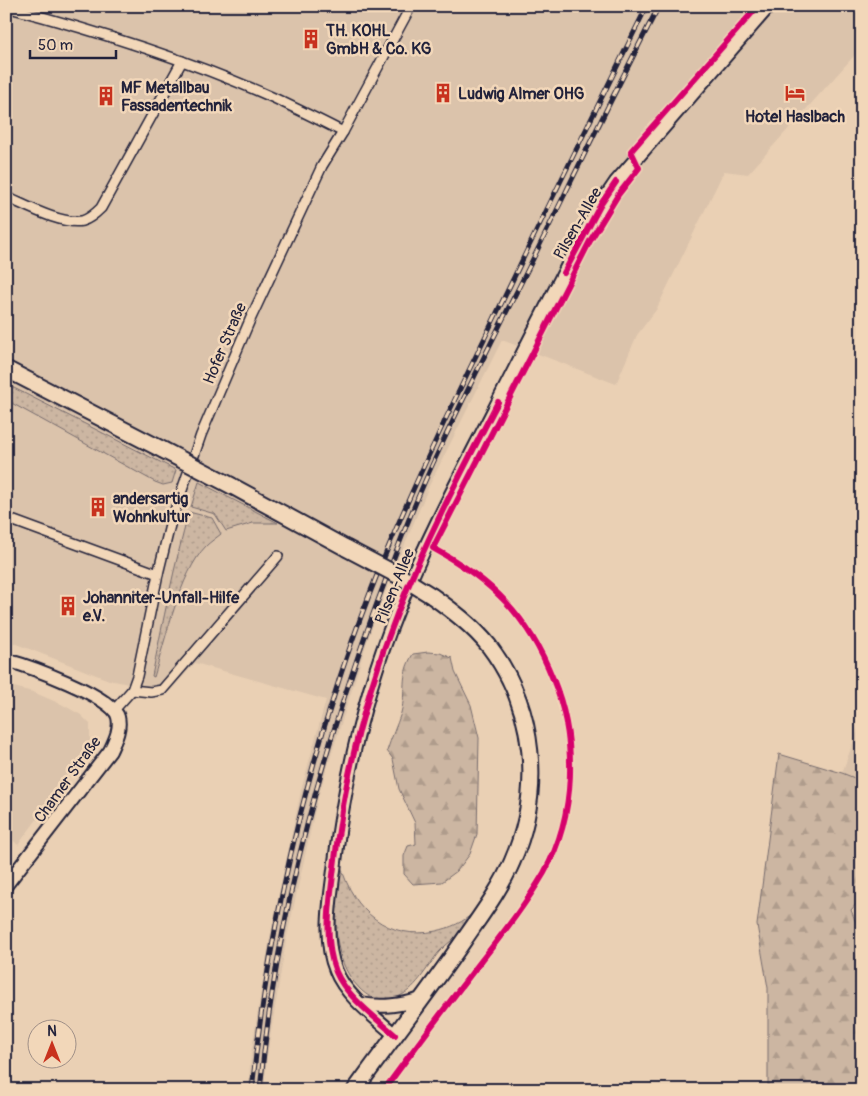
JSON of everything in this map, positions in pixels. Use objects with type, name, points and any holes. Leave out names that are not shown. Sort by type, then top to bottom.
[{"type":"main road","name":"Pilsen-Allee","points":[[6,369],[232,486],[403,578],[432,596],[459,615],[488,645],[511,683],[527,729],[531,754],[532,782],[528,810],[512,863],[491,901],[355,1090]]},
{"type":"street","name":"Hofer Straße","points":[[115,709],[132,690],[137,676],[170,525],[190,466],[250,320],[322,166],[343,132],[411,6]]},
{"type":"street","name":"Pilsen-Allee","points":[[395,1035],[347,989],[336,973],[329,941],[329,917],[337,840],[346,792],[357,737],[384,648],[397,613],[440,515],[601,204],[616,182],[769,6]]},
{"type":"street","points":[[6,7],[99,33],[182,61],[273,98],[343,132]]},
{"type":"street","points":[[6,197],[60,219],[74,222],[93,215],[102,208],[182,61]]},
{"type":"street","points":[[6,518],[158,574]]},
{"type":"street","points":[[132,690],[151,692],[162,690],[278,556]]},
{"type":"street","points":[[6,660],[32,668],[71,684],[115,709]]},
{"type":"street","name":"Chamer Straße","points":[[6,885],[110,750],[119,728],[115,709]]},
{"type":"street","points":[[361,1004],[388,1007],[422,998]]},
{"type":"shaded area","points":[[6,6],[862,6],[862,47],[748,174],[724,171],[656,310],[637,335],[616,384],[502,340],[429,486],[383,597],[367,642],[318,797],[286,941],[267,1056],[264,1090],[248,1090],[251,1054],[270,937],[301,791],[326,700],[195,663],[169,692],[109,680],[6,640]]},
{"type":"shaded area","points":[[6,685],[33,692],[63,705],[81,715],[90,724],[90,742],[85,754],[18,845],[6,834]]},
{"type":"shaded area","points":[[862,718],[862,781],[842,773]]},
{"type":"green space","points":[[6,384],[176,470],[172,483],[163,485],[155,482],[6,400]]},
{"type":"green space","points":[[199,482],[278,523],[253,523],[226,531],[215,514],[191,507]]},
{"type":"green space","points":[[189,512],[212,518],[221,534],[206,546],[188,573],[174,608],[154,677],[152,676],[165,614]]},
{"type":"green space","points":[[440,653],[452,658],[455,672],[471,705],[479,738],[477,834],[470,854],[457,871],[442,882],[413,884],[404,874],[404,856],[408,846],[416,844],[415,823],[399,789],[393,759],[387,751],[403,705],[405,677],[409,662],[413,654]]},
{"type":"green space","points":[[779,754],[862,781],[862,897],[851,910],[862,938],[862,1090],[768,1090],[768,988],[757,925]]},
{"type":"green space","points":[[341,866],[354,897],[375,919],[388,927],[419,933],[436,931],[466,919],[474,912],[459,934],[439,952],[415,985],[402,995],[381,1000],[368,995],[360,989],[350,976],[343,962],[338,947],[336,931],[337,898]]},
{"type":"railway","points":[[252,1090],[265,986],[296,831],[323,730],[355,634],[390,543],[430,453],[647,6]]},
{"type":"railway","points":[[260,1090],[276,968],[301,848],[334,730],[373,614],[431,466],[609,103],[659,6]]},
{"type":"cycle path","points":[[384,1090],[511,922],[544,873],[555,851],[568,802],[570,752],[567,727],[561,702],[543,657],[520,619],[491,587],[433,548],[590,241],[618,195],[639,168],[631,151],[758,6]]},
{"type":"cycle path","points":[[564,273],[601,204],[616,182]]},
{"type":"cycle path","points":[[395,1035],[347,990],[336,972],[332,960],[329,920],[338,834],[357,738],[375,675],[386,645],[408,587],[432,533],[498,402]]},
{"type":"place","name":"TH. KOHL GmbH & Co. KG","points":[[311,39]]},
{"type":"place","name":"Ludwig Almer OHG","points":[[443,93]]},
{"type":"place","name":"Hotel Haslbach","points":[[795,93]]},
{"type":"place","name":"MF Metallbau Fassadentechnik","points":[[106,96]]},
{"type":"place","name":"andersartig Wohnkultur","points":[[98,507]]},
{"type":"place","name":"Johanniter-Unfall-Hilfe e.V.","points":[[68,606]]}]
